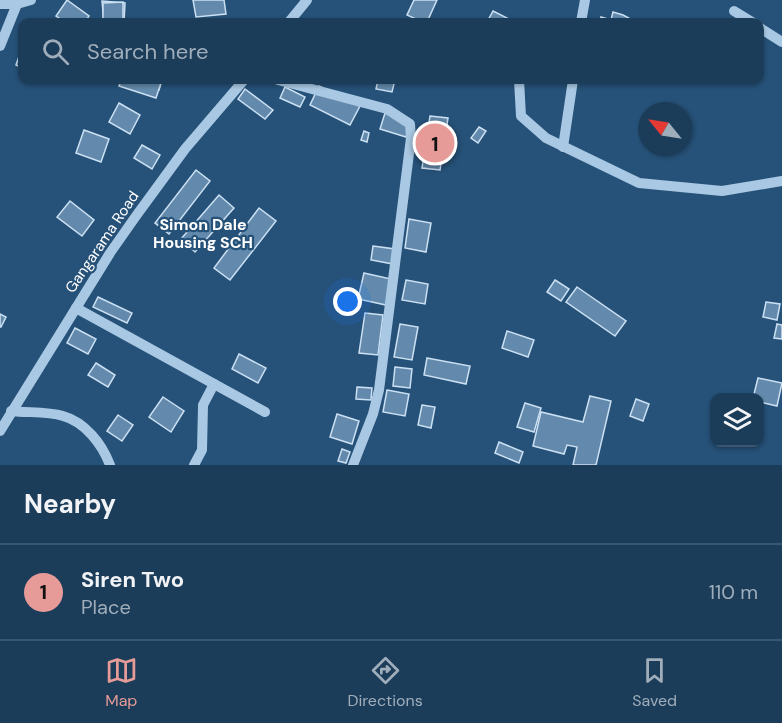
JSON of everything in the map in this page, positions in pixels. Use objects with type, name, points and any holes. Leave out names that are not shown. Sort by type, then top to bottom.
[{"type":"street","points":[[0,4],[16,4],[31,0]]},
{"type":"street","points":[[292,18],[307,0]]},
{"type":"street","points":[[582,18],[585,0]]},
{"type":"street","points":[[0,46],[16,4]]},
{"type":"street","points":[[734,11],[745,18]]},
{"type":"street","points":[[764,31],[782,42]]},
{"type":"street","name":"Gangarama Road","points":[[0,431],[110,254],[178,158],[241,84]]},
{"type":"street","points":[[293,84],[387,109],[410,124],[411,138],[379,390],[373,414],[353,465]]},
{"type":"street","points":[[519,84],[521,116],[546,138],[639,183],[722,191],[782,181]]},
{"type":"street","points":[[563,147],[572,84]]},
{"type":"street","points":[[76,308],[265,412]]},
{"type":"street","points":[[194,465],[202,450],[203,405],[214,384]]},
{"type":"street","points":[[11,411],[63,416],[81,425],[104,450],[110,465]]},
{"type":"building","points":[[67,0],[89,16],[88,18],[59,18],[56,16]]},
{"type":"building","points":[[193,0],[224,0],[226,14],[196,17]]},
{"type":"building","points":[[414,0],[437,0],[429,18],[413,18],[407,15]]},
{"type":"building","points":[[102,1],[125,3],[124,18],[104,18]]},
{"type":"building","points":[[123,2],[123,18],[103,18],[103,3]]},
{"type":"building","points":[[493,11],[507,18],[489,18]]},
{"type":"building","points":[[613,12],[629,18],[612,18]]},
{"type":"building","points":[[120,84],[161,84],[156,98],[119,86]]},
{"type":"building","points":[[125,84],[161,84],[159,90]]},
{"type":"building","points":[[377,84],[394,84],[392,92],[376,89]]},
{"type":"building","points":[[319,86],[360,106],[350,125],[310,105]]},
{"type":"building","points":[[285,87],[305,97],[300,107],[280,98]]},
{"type":"building","points":[[245,89],[273,110],[265,119],[238,99]]},
{"type":"building","points":[[119,103],[140,115],[130,134],[109,122]]},
{"type":"building","points":[[385,113],[411,122],[406,137],[380,129]]},
{"type":"building","points":[[430,116],[448,118],[440,170],[422,168]]},
{"type":"building","points":[[479,127],[486,131],[478,143],[471,138]]},
{"type":"building","points":[[84,130],[109,139],[101,162],[76,153]]},
{"type":"building","points":[[364,131],[369,133],[367,142],[361,140]]},
{"type":"building","points":[[142,145],[160,155],[152,169],[134,158]]},
{"type":"building","points":[[196,170],[210,181],[169,234],[155,223]]},
{"type":"building","points":[[219,195],[234,208],[195,252],[181,239]]},
{"type":"building","points":[[70,201],[94,220],[82,236],[57,217]]},
{"type":"building","points":[[259,208],[276,221],[230,280],[214,268]]},
{"type":"building","points":[[409,219],[431,223],[426,252],[405,248]]},
{"type":"building","points":[[373,246],[395,249],[393,264],[371,260]]},
{"type":"building","points":[[364,273],[391,279],[386,305],[358,299]]},
{"type":"building","points":[[406,280],[428,284],[425,304],[402,300]]},
{"type":"building","points":[[555,280],[569,289],[561,301],[547,292]]},
{"type":"building","points":[[577,287],[626,321],[615,336],[566,302]]},
{"type":"building","points":[[98,297],[132,313],[127,323],[93,307]]},
{"type":"building","points":[[766,302],[780,304],[777,320],[763,317]]},
{"type":"building","points":[[365,313],[383,315],[378,355],[359,353]]},
{"type":"building","points":[[0,314],[6,317],[1,327],[0,327]]},
{"type":"building","points":[[400,324],[418,327],[412,360],[394,357]]},
{"type":"building","points":[[777,324],[782,325],[782,339],[774,338]]},
{"type":"building","points":[[75,328],[96,339],[88,354],[67,343]]},
{"type":"building","points":[[507,331],[534,340],[528,357],[502,348]]},
{"type":"building","points":[[239,354],[266,368],[258,383],[232,369]]},
{"type":"building","points":[[427,358],[470,366],[466,384],[424,375]]},
{"type":"building","points":[[96,363],[115,375],[108,387],[88,375]]},
{"type":"building","points":[[395,367],[412,369],[410,388],[393,386]]},
{"type":"building","points":[[758,378],[782,383],[777,406],[764,403],[764,393],[754,393]]},
{"type":"building","points":[[357,387],[372,388],[371,400],[356,399]]},
{"type":"building","points":[[387,390],[409,394],[405,416],[383,412]]},
{"type":"building","points":[[590,396],[611,401],[596,465],[573,465],[577,447],[567,445],[564,454],[533,446],[541,412],[583,422]]},
{"type":"building","points":[[163,397],[184,411],[171,432],[149,417]]},
{"type":"building","points":[[636,399],[649,404],[643,421],[630,416]]},
{"type":"building","points":[[525,403],[541,408],[534,432],[517,427]]},
{"type":"building","points":[[422,405],[435,407],[431,428],[418,425]]},
{"type":"building","points":[[337,414],[359,421],[352,444],[330,437]]},
{"type":"building","points":[[118,415],[133,425],[122,441],[107,431]]},
{"type":"building","points":[[499,442],[523,452],[519,463],[495,453]]},
{"type":"building","points":[[342,449],[350,452],[346,463],[338,461]]},
{"type":"place","name":"Siren Two","points":[[435,143]]},
{"type":"district","name":"Simon Dale Housing SCH","points":[[203,233]]}]
